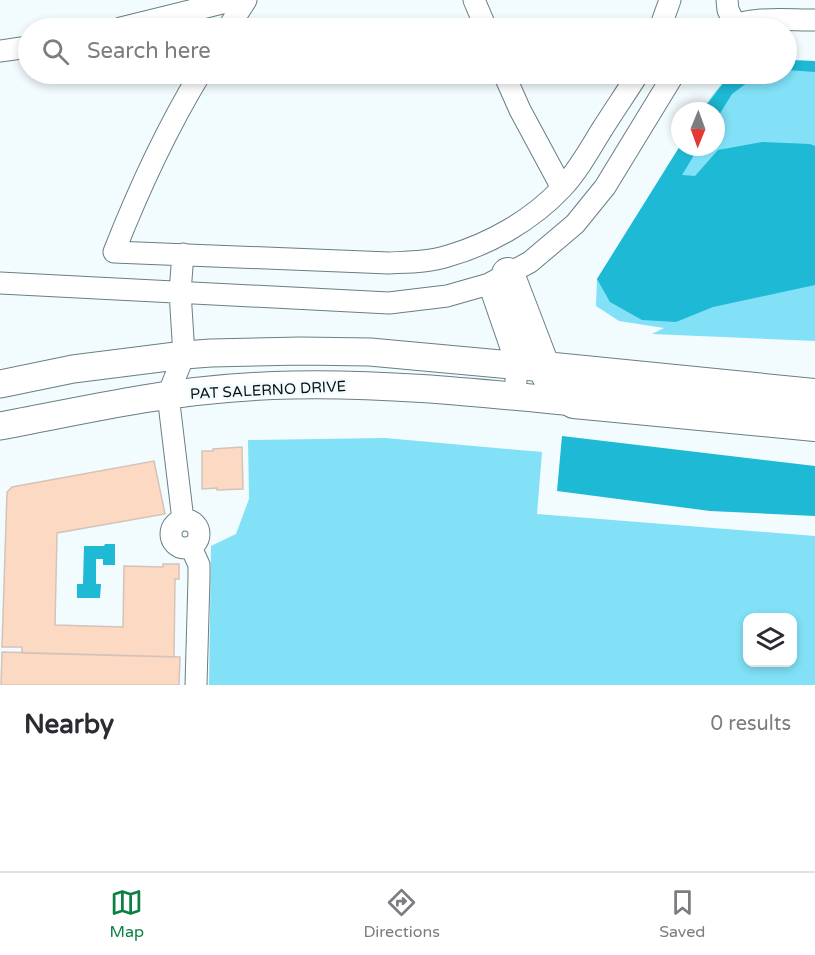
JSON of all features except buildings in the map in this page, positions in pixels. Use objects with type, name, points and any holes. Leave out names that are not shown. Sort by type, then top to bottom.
[{"type":"highway","points":[[498,279],[530,366],[574,402],[815,425]]},
{"type":"highway","points":[[530,366],[815,395]]},
{"type":"main road","points":[[0,384],[72,369],[184,355],[301,351],[370,352],[530,366]]},
{"type":"main road","name":"PAT SALERNO DRIVE","points":[[0,426],[168,395],[258,387],[341,385],[448,390],[574,402]]},
{"type":"street","points":[[474,0],[482,18]]},
{"type":"street","points":[[664,18],[670,0]]},
{"type":"street","points":[[727,0],[729,18]]},
{"type":"street","points":[[164,18],[238,1]]},
{"type":"street","points":[[232,18],[238,1]]},
{"type":"street","points":[[797,20],[815,20]]},
{"type":"street","points":[[0,51],[18,48]]},
{"type":"street","points":[[194,84],[138,194],[114,252],[389,263],[418,262],[447,256],[477,246],[506,232],[539,209],[562,188],[578,168],[632,84]]},
{"type":"street","points":[[508,84],[562,188]]},
{"type":"street","points":[[0,283],[389,303],[447,296],[498,279],[530,261],[575,224],[604,187],[668,84]]},
{"type":"street","points":[[183,255],[180,292],[184,355],[168,395],[183,520],[191,521],[198,527],[199,536],[198,541],[191,547],[199,565],[196,685]]},
{"type":"street","points":[[515,396],[530,366]]},
{"type":"shaded area","points":[[797,60],[815,61],[815,341],[652,334],[664,328],[619,321],[596,306],[597,279],[674,156],[725,156],[725,102],[708,102],[722,84],[797,84]]},
{"type":"shaded area","points":[[797,60],[815,61],[815,72],[797,71]]},
{"type":"shaded area","points":[[722,84],[746,84],[732,94],[725,105],[725,102],[709,102]]},
{"type":"shaded area","points":[[762,142],[815,146],[815,285],[713,307],[676,322],[642,320],[610,302],[597,279],[674,156],[694,156],[682,175],[695,176],[713,156],[725,156],[725,149]]},
{"type":"shaded area","points":[[562,436],[815,466],[815,516],[710,511],[557,491]]},
{"type":"shaded area","points":[[385,438],[542,452],[537,514],[815,536],[815,685],[209,685],[211,546],[236,534],[249,499],[248,440]]},
{"type":"shaded area","points":[[115,544],[115,565],[103,565],[103,559],[96,559],[96,584],[101,584],[100,598],[77,598],[77,584],[83,584],[84,546],[104,546]]}]
